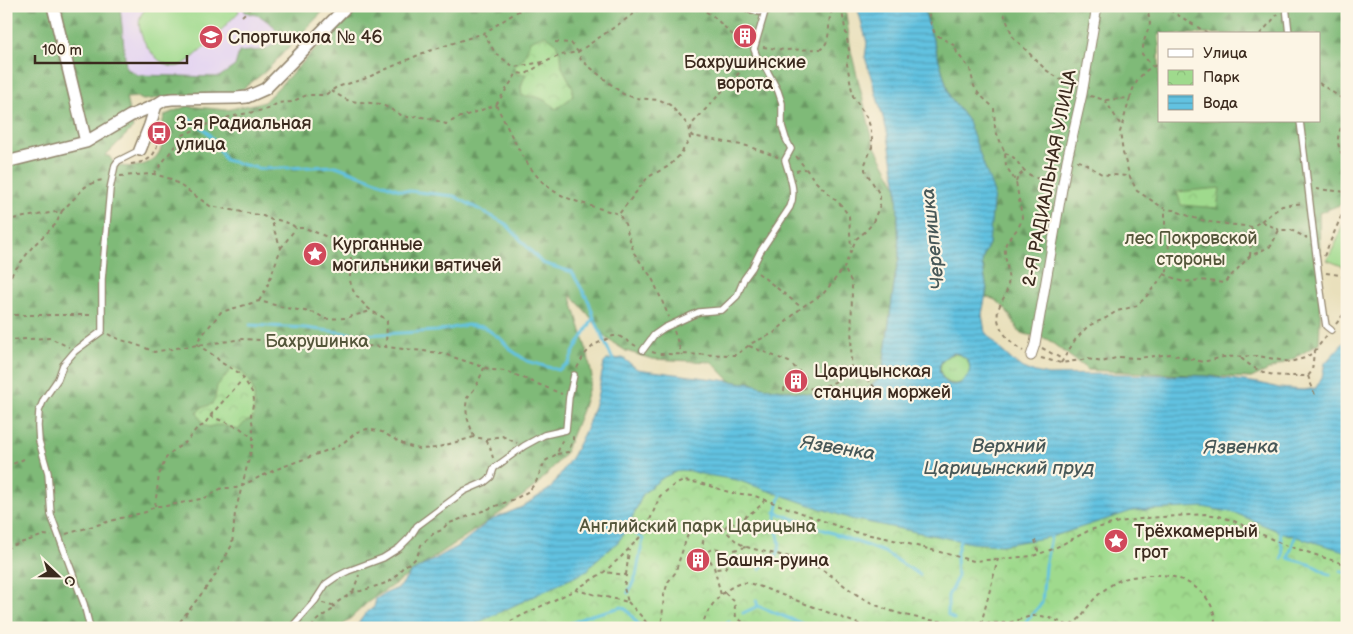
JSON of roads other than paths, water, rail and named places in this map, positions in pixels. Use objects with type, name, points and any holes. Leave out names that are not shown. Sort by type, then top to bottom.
[{"type":"street","points":[[53,6],[86,142]]},
{"type":"street","points":[[6,162],[86,142],[130,116],[164,100],[247,97],[266,89],[347,6]]},
{"type":"street","points":[[749,6],[759,9],[769,7]]},
{"type":"street","name":"2-Я РАДИАЛЬНАЯ УЛИЦА","points":[[1031,356],[1035,344],[1067,160],[1082,94],[1096,6]]},
{"type":"street","points":[[140,150],[156,105]]},
{"type":"lane","points":[[1286,6],[1289,32]]},
{"type":"lane","points":[[643,350],[654,335],[672,324],[699,312],[722,310],[737,296],[744,279],[793,200],[792,186],[785,160],[791,149],[782,126],[782,102],[763,62],[757,57],[754,49],[769,7]]},
{"type":"lane","points":[[1300,122],[1316,242],[1318,273],[1326,326],[1330,330]]},
{"type":"lane","points":[[90,628],[84,604],[51,515],[48,473],[39,441],[39,411],[44,399],[58,379],[63,365],[75,351],[102,330],[102,279],[110,189],[118,161],[140,150]]},
{"type":"lane","points":[[291,628],[315,601],[326,584],[348,570],[383,558],[399,548],[410,537],[417,526],[448,501],[464,491],[485,482],[490,477],[494,468],[524,446],[544,435],[566,430],[569,397],[574,374]]},
{"type":"water","name":"Верхний Царицынский пруд","points":[[857,6],[923,6],[950,97],[968,121],[994,193],[989,244],[982,263],[987,289],[982,314],[985,332],[1015,363],[1027,370],[1048,375],[1206,376],[1259,383],[1279,388],[1304,390],[1316,388],[1322,377],[1325,363],[1347,339],[1347,552],[1280,532],[1235,513],[1203,507],[1132,511],[1051,537],[1001,545],[971,543],[851,519],[737,480],[680,470],[664,477],[643,494],[627,529],[618,542],[595,561],[587,571],[475,624],[459,628],[355,628],[365,614],[374,607],[376,599],[400,587],[410,573],[458,546],[489,521],[522,507],[551,488],[573,455],[587,427],[597,398],[604,363],[607,360],[623,358],[637,369],[748,382],[762,387],[844,399],[864,392],[882,376],[899,258],[897,187],[887,131],[865,57],[867,43]],"holes":[[[954,353],[964,357],[969,363],[970,370],[967,377],[955,385],[948,383],[940,373],[941,362],[946,356]]]},
{"type":"waterway","points":[[187,118],[210,135],[225,160],[261,169],[336,166],[400,190],[454,196],[506,224],[542,263],[572,272],[589,302],[613,360]]},
{"type":"waterway","points":[[250,325],[305,328],[363,335],[437,331],[467,325],[484,327],[527,361],[558,370],[569,363],[593,318]]},
{"type":"waterway","points":[[778,504],[781,495]]},
{"type":"waterway","points":[[777,554],[780,544],[776,523],[778,505]]},
{"type":"waterway","points":[[775,512],[884,552],[920,575]]},
{"type":"waterway","points":[[627,529],[643,539],[636,576],[628,593]]},
{"type":"waterway","points":[[1280,532],[1282,559]]},
{"type":"waterway","points":[[1030,617],[1042,603],[1045,566],[1051,537]]},
{"type":"waterway","points":[[1295,537],[1288,558],[1312,565],[1330,575]]},
{"type":"waterway","points":[[956,557],[960,540]]},
{"type":"waterway","points":[[760,569],[766,562],[777,555]]},
{"type":"waterway","points":[[954,619],[948,615],[948,596],[957,578],[956,557]]},
{"type":"waterway","points":[[1341,571],[1347,573]]},
{"type":"waterway","points":[[756,600],[758,606],[813,628]]},
{"type":"waterway","points":[[743,613],[758,606]]},
{"type":"waterway","points":[[561,628],[587,616],[622,607],[627,610],[641,628]]},
{"type":"waterway","points":[[1022,628],[1029,617]]},
{"type":"waterway","points":[[720,628],[729,622]]},
{"type":"waterway","points":[[475,624],[477,628]]},
{"type":"place","name":"Бахрушинские ворота","points":[[745,36]]},
{"type":"place","name":"Спортшкола № 46","points":[[211,37]]},
{"type":"place","name":"З-я Радиальная улица","points":[[159,133]]},
{"type":"place","name":"Курганные могильники вятичей","points":[[315,254]]},
{"type":"place","name":"Царицынская станция моржей","points":[[796,381]]},
{"type":"place","name":"Трёхкамерный грот","points":[[1116,541]]},
{"type":"place","name":"Башня-руина","points":[[698,560]]},
{"type":"park label","name":"лес Покровской стороны","points":[[1191,248]]},
{"type":"park label","name":"Бахрушинка","points":[[317,341]]},
{"type":"park label","name":"Английский парк Царицына","points":[[698,526]]},
{"type":"water label","name":"Черепишка","points":[[932,239]]},
{"type":"water label","name":"Язвенка","points":[[1241,446]]},
{"type":"water label","name":"Язвенка","points":[[838,447]]}]
